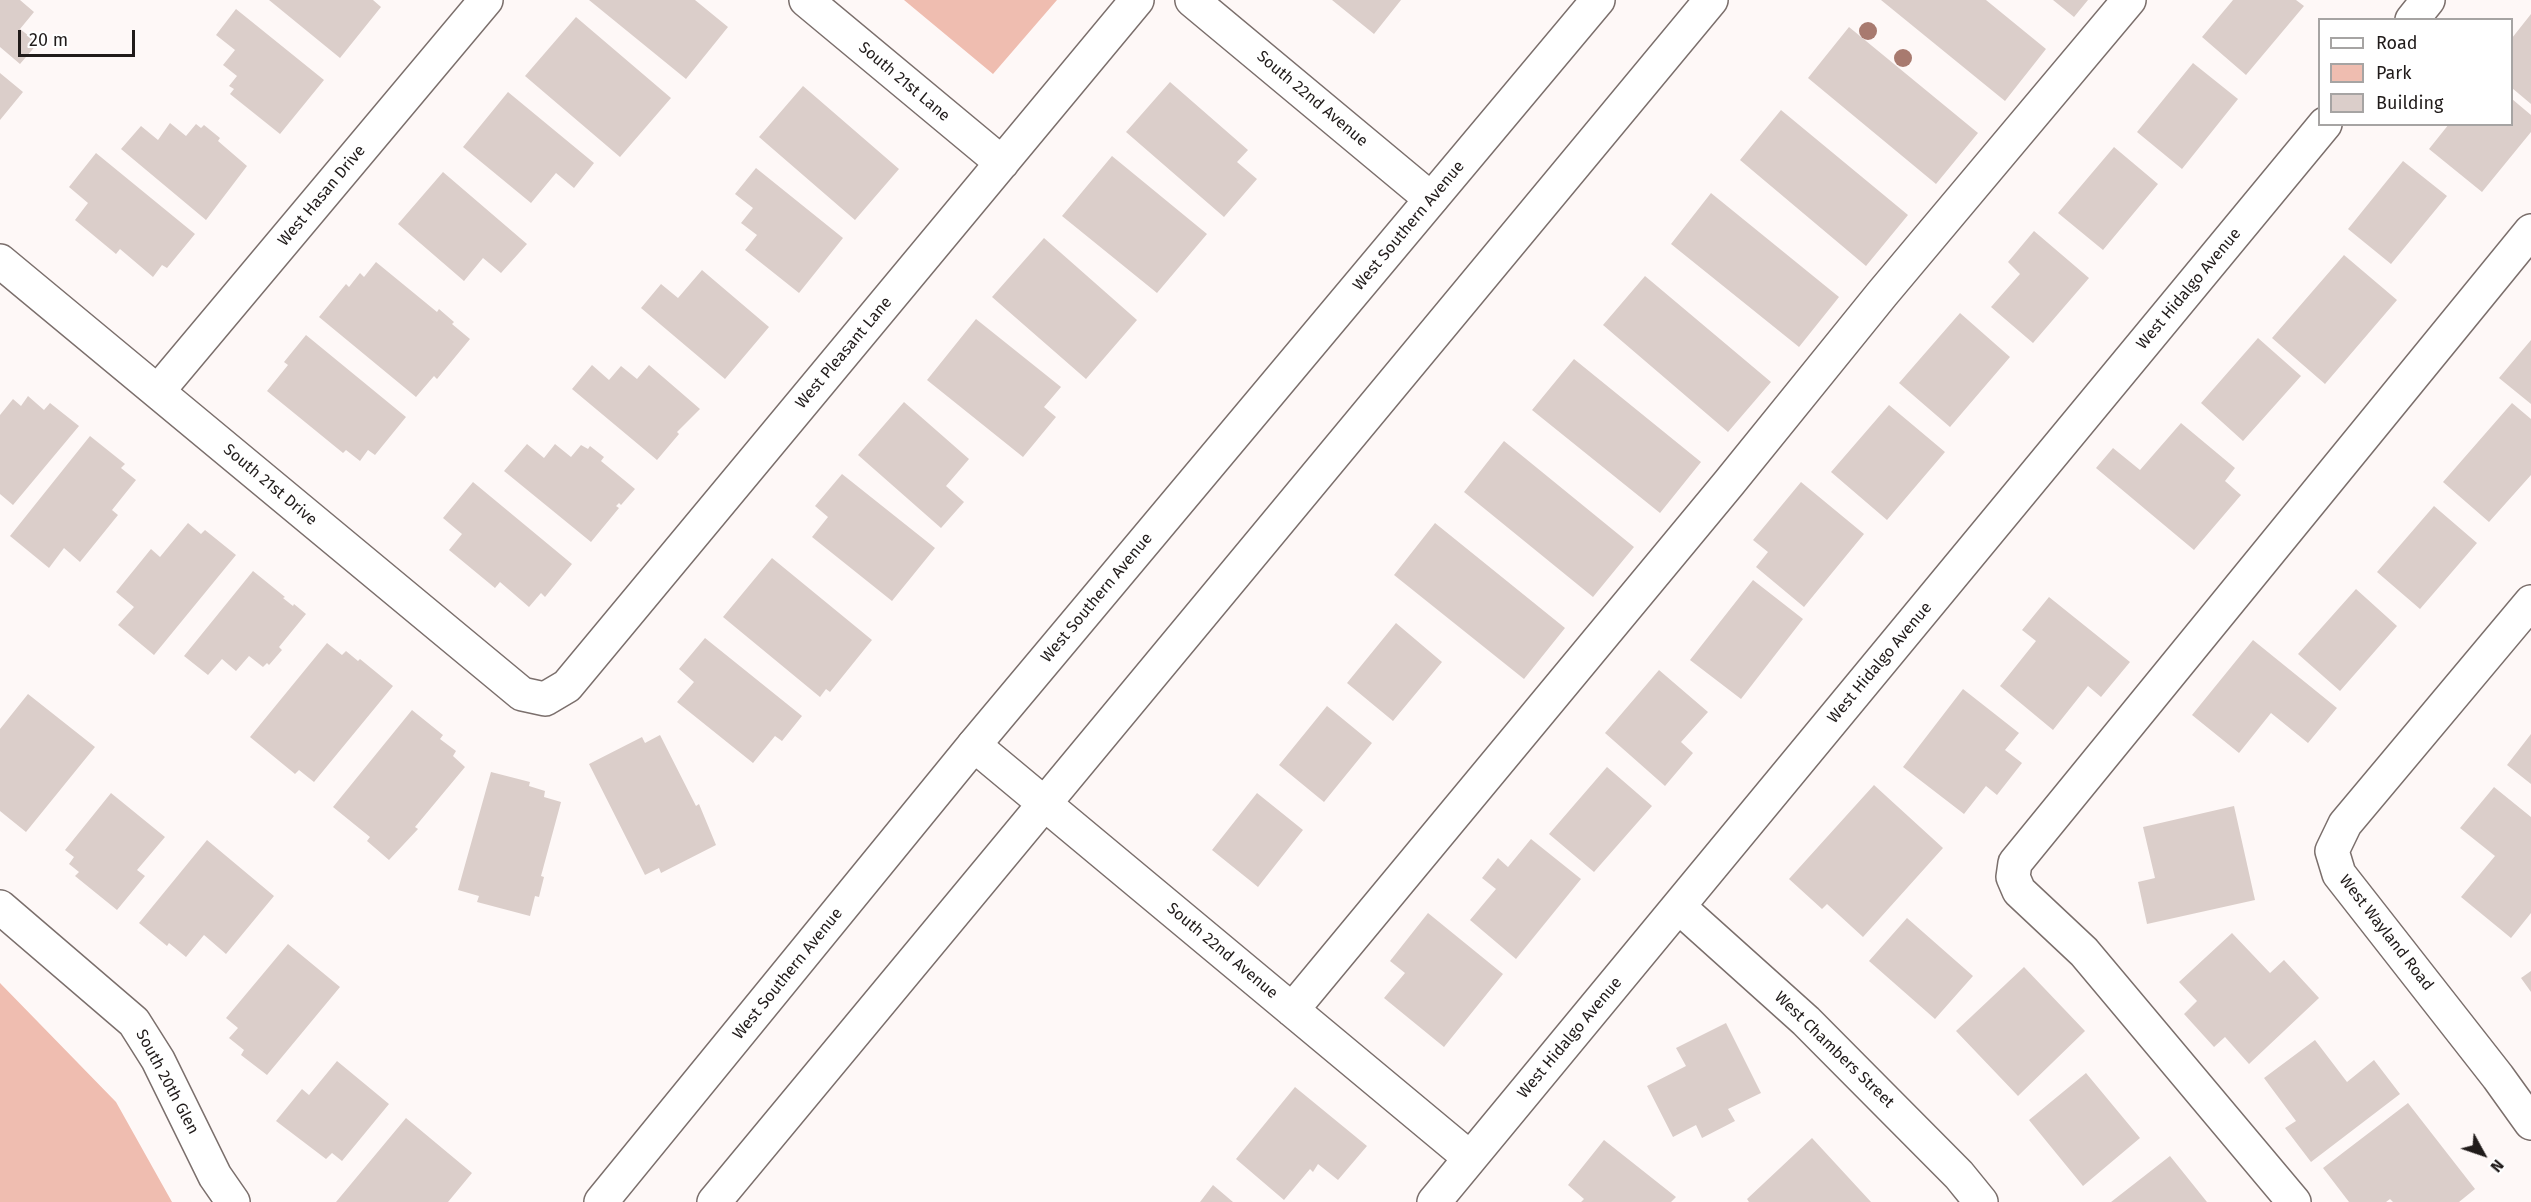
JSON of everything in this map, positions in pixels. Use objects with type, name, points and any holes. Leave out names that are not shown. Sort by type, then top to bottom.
[{"type":"street","name":"West Hasan Drive","points":[[158,391],[486,0]]},
{"type":"street","name":"South 21st Lane","points":[[806,0],[1002,163]]},
{"type":"street","name":"West Pleasant Lane","points":[[545,699],[567,686],[1137,0]]},
{"type":"street","name":"South 22nd Avenue","points":[[1192,0],[1431,199]]},
{"type":"street","name":"West Southern Avenue","points":[[601,1202],[974,745],[1598,0]]},
{"type":"street","points":[[714,1202],[1710,0]]},
{"type":"street","points":[[1292,1010],[1882,294],[2129,0]]},
{"type":"street","points":[[2414,18],[2428,0]]},
{"type":"street","name":"West Hidalgo Avenue","points":[[1434,1202],[2323,126]]},
{"type":"street","points":[[2294,1202],[2084,952],[2019,891],[2013,876],[2015,863],[2531,231]]},
{"type":"street","name":"South 21st Drive","points":[[0,261],[522,694],[545,699]]},
{"type":"street","name":"West Wayland Road","points":[[2531,602],[2345,824],[2332,851],[2338,874],[2498,1077],[2531,1123]]},
{"type":"street","name":"South 22nd Avenue","points":[[974,745],[1470,1158]]},
{"type":"street","name":"South 20th Glen","points":[[0,907],[134,1022],[158,1060],[215,1176],[233,1202]]},
{"type":"street","name":"West Chambers Street","points":[[1679,907],[1806,1021],[1959,1176],[1981,1202]]},
{"type":"green space","points":[[904,0],[1057,0],[993,74]]},
{"type":"green space","points":[[0,983],[116,1102],[172,1202],[0,1202]]},
{"type":"building","points":[[0,0],[20,0],[34,12],[20,29],[38,43],[20,64],[0,47]]},
{"type":"building","points":[[269,0],[373,0],[381,7],[340,58]]},
{"type":"building","points":[[589,0],[695,0],[728,27],[686,79]]},
{"type":"building","points":[[1332,0],[1401,0],[1374,34]]},
{"type":"building","points":[[1881,0],[1986,0],[2046,49],[2005,101]]},
{"type":"building","points":[[2053,0],[2088,0],[2074,17]]},
{"type":"building","points":[[2233,0],[2296,0],[2304,6],[2246,75],[2202,37]]},
{"type":"building","points":[[236,9],[324,80],[280,134],[230,94],[234,89],[229,86],[237,76],[223,65],[235,50],[216,35]]},
{"type":"building","points":[[2531,14],[2531,104],[2513,89],[2513,37]]},
{"type":"building","points":[[576,17],[671,98],[620,157],[525,76]]},
{"type":"building","points":[[1849,27],[1978,133],[1936,184],[1808,78]]},
{"type":"building","points":[[2193,63],[2238,99],[2182,169],[2137,132]]},
{"type":"building","points":[[0,73],[23,92],[0,120]]},
{"type":"building","points":[[1170,82],[1248,150],[1237,162],[1257,179],[1224,217],[1126,132]]},
{"type":"building","points":[[803,86],[899,169],[855,220],[759,137]]},
{"type":"building","points":[[508,92],[594,163],[574,188],[556,173],[531,203],[463,147]]},
{"type":"building","points":[[2513,100],[2531,115],[2531,132],[2482,192],[2429,149],[2447,126],[2513,126]]},
{"type":"building","points":[[1781,110],[1908,215],[1866,266],[1740,160]]},
{"type":"building","points":[[170,123],[186,136],[196,124],[201,128],[204,125],[220,138],[218,141],[247,166],[206,220],[121,149],[141,126],[158,140]]},
{"type":"building","points":[[2114,147],[2158,184],[2103,250],[2058,213]]},
{"type":"building","points":[[96,153],[195,234],[167,268],[162,265],[153,277],[120,249],[116,254],[75,220],[88,203],[69,187]]},
{"type":"building","points":[[1112,156],[1207,234],[1157,293],[1062,216]]},
{"type":"building","points":[[2403,161],[2447,196],[2391,264],[2348,229]]},
{"type":"building","points":[[756,168],[843,238],[799,293],[745,250],[757,235],[741,223],[753,208],[735,194]]},
{"type":"building","points":[[443,172],[527,244],[501,273],[483,258],[464,281],[398,224]]},
{"type":"building","points":[[1711,193],[1839,297],[1799,347],[1671,244]]},
{"type":"building","points":[[2034,231],[2089,278],[2033,343],[1991,307],[2020,274],[2008,262]]},
{"type":"building","points":[[1044,238],[1137,320],[1086,379],[992,297]]},
{"type":"building","points":[[2344,255],[2397,300],[2325,384],[2272,338]]},
{"type":"building","points":[[376,262],[437,312],[439,309],[470,339],[437,379],[434,376],[416,397],[319,317],[346,284],[349,287],[360,273],[364,277]]},
{"type":"building","points":[[702,270],[769,327],[725,379],[641,308],[661,284],[678,298]]},
{"type":"building","points":[[1645,276],[1771,382],[1728,432],[1603,325]]},
{"type":"building","points":[[1960,313],[2010,357],[1950,427],[1899,383]]},
{"type":"building","points":[[976,319],[1061,387],[1044,407],[1056,417],[1023,457],[927,380]]},
{"type":"building","points":[[306,335],[406,417],[375,455],[368,450],[360,461],[346,450],[343,453],[267,391],[288,365],[284,362]]},
{"type":"building","points":[[2258,338],[2301,376],[2243,441],[2201,403]]},
{"type":"building","points":[[2531,340],[2531,404],[2499,378]]},
{"type":"building","points":[[1574,359],[1701,462],[1660,513],[1532,410]]},
{"type":"building","points":[[592,365],[609,380],[621,366],[637,379],[649,365],[700,409],[677,432],[679,434],[657,460],[572,389]]},
{"type":"building","points":[[28,396],[44,410],[50,403],[79,426],[13,505],[0,494],[0,415],[13,399],[21,406]]},
{"type":"building","points":[[904,402],[969,459],[946,486],[964,502],[941,528],[858,455]]},
{"type":"building","points":[[2512,403],[2531,419],[2531,475],[2489,522],[2443,482]]},
{"type":"building","points":[[1889,405],[1945,452],[1887,520],[1831,472]]},
{"type":"building","points":[[2181,423],[2235,468],[2225,481],[2241,495],[2194,550],[2096,468],[2113,448],[2140,470]]},
{"type":"building","points":[[90,436],[125,464],[121,468],[136,480],[112,510],[118,515],[80,562],[64,548],[49,568],[10,536]]},
{"type":"building","points":[[1504,441],[1634,547],[1593,597],[1464,492]]},
{"type":"building","points":[[527,444],[544,458],[555,444],[571,457],[581,445],[588,449],[590,446],[604,457],[601,461],[635,489],[621,505],[619,503],[616,506],[619,508],[591,542],[504,471]]},
{"type":"building","points":[[842,474],[935,548],[892,601],[812,537],[828,517],[815,506]]},
{"type":"building","points":[[473,482],[572,564],[545,597],[541,593],[529,607],[500,582],[495,588],[449,550],[462,534],[443,518]]},
{"type":"building","points":[[1801,482],[1864,534],[1804,607],[1756,567],[1768,552],[1753,540]]},
{"type":"building","points":[[2434,506],[2477,543],[2420,609],[2377,572]]},
{"type":"building","points":[[188,523],[201,534],[205,530],[236,555],[154,655],[118,625],[134,607],[116,592],[151,549],[160,557]]},
{"type":"building","points":[[1435,523],[1565,628],[1524,679],[1394,575]]},
{"type":"building","points":[[772,558],[872,640],[830,692],[826,689],[820,697],[723,617]]},
{"type":"building","points":[[253,571],[285,597],[283,598],[306,614],[279,647],[282,650],[269,665],[267,663],[263,667],[249,656],[236,671],[222,659],[208,675],[184,656]]},
{"type":"building","points":[[1753,580],[1803,619],[1741,699],[1690,660]]},
{"type":"building","points":[[2356,589],[2397,626],[2340,691],[2298,654]]},
{"type":"building","points":[[2049,597],[2130,662],[2101,697],[2088,686],[2053,730],[2000,686],[2036,641],[2022,630]]},
{"type":"building","points":[[1396,623],[1442,662],[1393,721],[1347,683]]},
{"type":"building","points":[[705,638],[802,716],[782,741],[775,736],[753,763],[677,702],[694,682],[679,669]]},
{"type":"building","points":[[2253,640],[2337,708],[2308,743],[2271,713],[2239,753],[2192,715]]},
{"type":"building","points":[[327,643],[342,655],[346,651],[358,661],[360,659],[393,686],[314,782],[299,770],[295,774],[250,737]]},
{"type":"building","points":[[1659,670],[1708,712],[1681,742],[1693,753],[1665,786],[1605,733]]},
{"type":"building","points":[[1963,689],[2019,733],[2005,750],[2022,763],[1997,795],[1986,786],[1964,814],[1903,767]]},
{"type":"building","points":[[28,694],[95,747],[26,832],[0,811],[0,729]]},
{"type":"building","points":[[1327,706],[1372,743],[1324,802],[1279,765]]},
{"type":"building","points":[[412,710],[443,735],[440,739],[456,751],[453,756],[465,767],[415,827],[418,829],[389,860],[367,841],[370,837],[333,807]]},
{"type":"building","points":[[2531,734],[2531,784],[2507,765]]},
{"type":"building","points":[[660,735],[696,806],[699,804],[716,845],[661,873],[659,868],[645,875],[589,764],[642,737],[645,743]]},
{"type":"building","points":[[1607,767],[1652,806],[1594,872],[1549,834]]},
{"type":"building","points":[[491,772],[530,782],[529,786],[545,791],[544,797],[561,802],[541,876],[544,877],[539,897],[535,896],[530,916],[477,902],[479,896],[458,890]]},
{"type":"building","points":[[1874,785],[1943,848],[1863,937],[1827,904],[1822,909],[1789,879]]},
{"type":"building","points":[[2494,787],[2531,817],[2531,913],[2511,938],[2461,897],[2495,856],[2460,828]]},
{"type":"building","points":[[111,793],[165,837],[137,870],[145,876],[117,910],[75,876],[79,872],[69,864],[74,857],[65,850]]},
{"type":"building","points":[[1257,793],[1303,830],[1258,887],[1212,850]]},
{"type":"building","points":[[2234,806],[2255,900],[2147,924],[2138,882],[2155,878],[2143,827]]},
{"type":"building","points":[[1531,839],[1581,879],[1516,959],[1470,920],[1496,889],[1482,878],[1498,858],[1508,867]]},
{"type":"building","points":[[207,840],[274,896],[226,954],[204,935],[186,957],[169,943],[167,946],[139,923]]},
{"type":"building","points":[[1428,913],[1503,974],[1444,1047],[1384,998],[1405,973],[1390,961]]},
{"type":"building","points":[[1907,918],[1973,976],[1935,1019],[1869,961]]},
{"type":"building","points":[[2232,933],[2270,973],[2284,960],[2319,998],[2249,1064],[2225,1037],[2214,1047],[2184,1014],[2197,1001],[2179,982]]},
{"type":"building","points":[[288,944],[340,987],[267,1075],[241,1055],[244,1050],[229,1038],[238,1028],[226,1018]]},
{"type":"building","points":[[2024,967],[2085,1031],[2018,1096],[1956,1031]]},
{"type":"building","points":[[2531,971],[2531,992],[2521,978]]},
{"type":"building","points":[[1726,1023],[1761,1093],[1728,1109],[1735,1121],[1702,1138],[1696,1125],[1673,1137],[1647,1086],[1686,1066],[1676,1048]]},
{"type":"building","points":[[2315,1040],[2347,1082],[2374,1060],[2400,1094],[2311,1162],[2285,1128],[2296,1121],[2264,1078]]},
{"type":"building","points":[[337,1061],[389,1104],[342,1161],[332,1153],[326,1159],[276,1121],[302,1089],[309,1095]]},
{"type":"building","points":[[2086,1073],[2140,1138],[2083,1186],[2029,1120]]},
{"type":"building","points":[[1295,1087],[1367,1146],[1338,1180],[1318,1164],[1313,1172],[1310,1169],[1284,1200],[1236,1159]]},
{"type":"building","points":[[2408,1103],[2475,1189],[2459,1202],[2393,1202],[2390,1199],[2386,1202],[2349,1202],[2323,1168]]},
{"type":"building","points":[[406,1118],[472,1173],[448,1202],[336,1202]]},
{"type":"building","points":[[1812,1138],[1871,1202],[1749,1202],[1747,1199]]},
{"type":"building","points":[[1604,1140],[1676,1197],[1671,1202],[1581,1202],[1584,1199],[1568,1185]]},
{"type":"building","points":[[2170,1156],[2207,1202],[2111,1202]]},
{"type":"building","points":[[1213,1185],[1233,1202],[1200,1202]]}]
